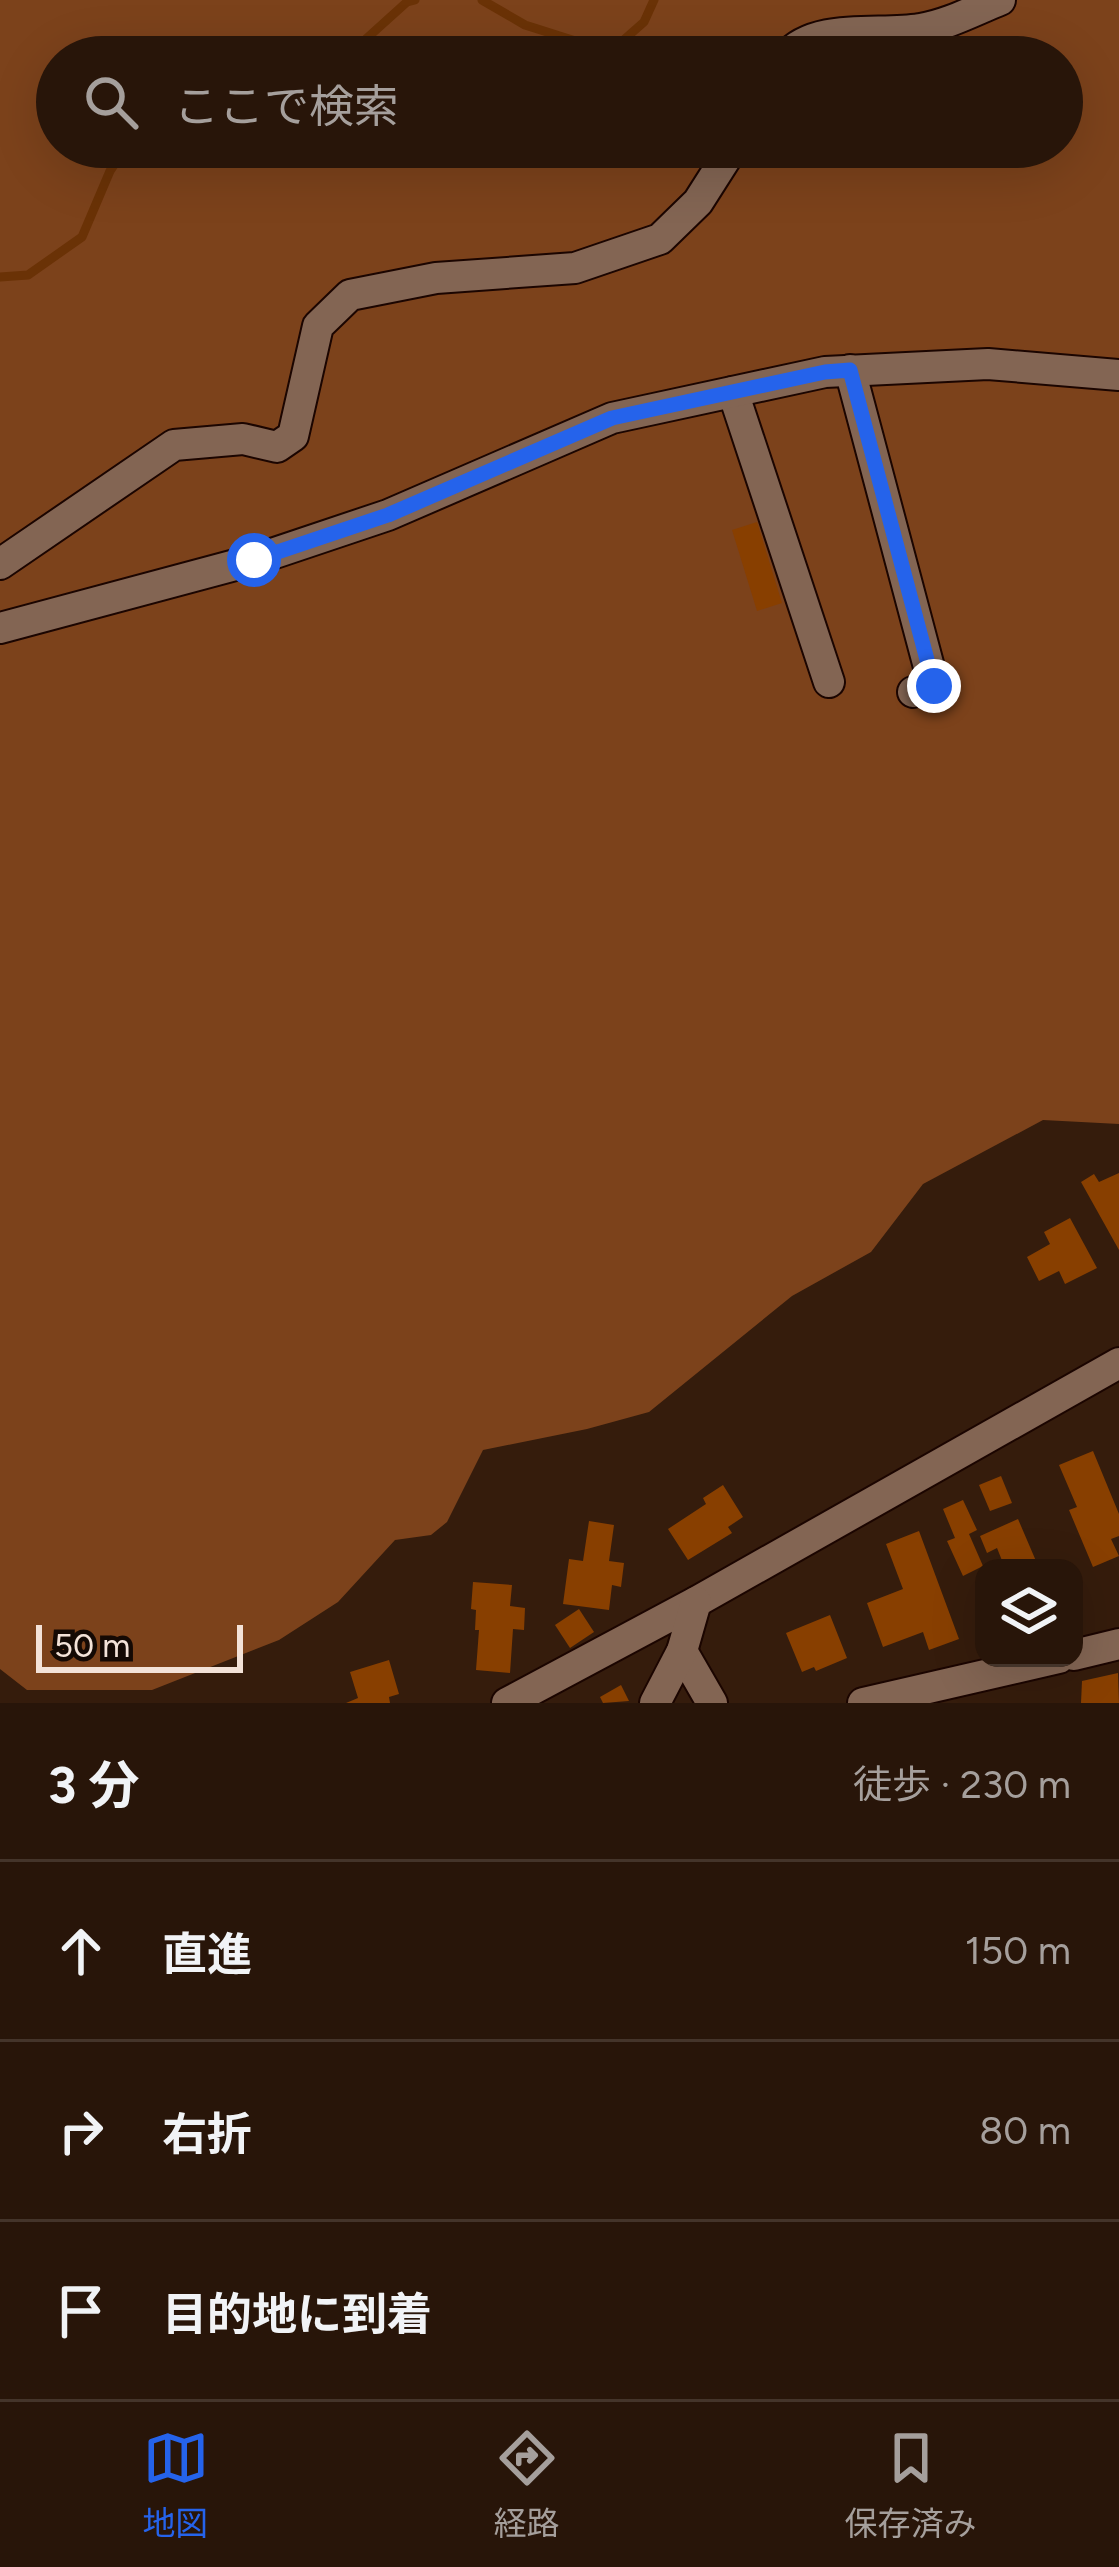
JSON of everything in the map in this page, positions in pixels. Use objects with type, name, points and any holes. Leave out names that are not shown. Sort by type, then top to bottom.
[{"type":"street","points":[[834,36],[923,29],[1000,0]]},
{"type":"street","points":[[0,564],[174,445],[243,439],[277,447],[293,436],[318,326],[350,296],[436,278],[575,268],[660,239],[698,202],[720,168]]},
{"type":"street","points":[[0,628],[254,560],[388,515],[612,418],[850,370],[988,364],[1119,375]]},
{"type":"street","points":[[850,370],[934,686],[913,692]]},
{"type":"street","points":[[734,392],[829,682]]},
{"type":"street","points":[[507,1703],[1119,1363]]},
{"type":"street","points":[[655,1703],[682,1652],[696,1602]]},
{"type":"street","points":[[1083,1652],[1119,1644]]},
{"type":"street","points":[[682,1652],[712,1703]]},
{"type":"street","points":[[863,1703],[1020,1667]]},
{"type":"shaded area","points":[[0,0],[1119,0],[1119,1124],[1043,1120],[923,1184],[871,1252],[792,1296],[649,1412],[483,1450],[447,1522],[431,1535],[395,1540],[338,1602],[279,1640],[152,1690],[27,1690],[0,1669]]},
{"type":"building","points":[[757,522],[782,603],[757,611],[732,530]]},
{"type":"building","points":[[1119,1173],[1119,1250],[1081,1182],[1094,1174],[1099,1182]]},
{"type":"building","points":[[1070,1218],[1097,1268],[1065,1284],[1059,1271],[1039,1281],[1027,1257],[1050,1244],[1044,1232]]},
{"type":"building","points":[[1093,1451],[1119,1514],[1119,1536],[1111,1539],[1119,1556],[1093,1567],[1069,1510],[1077,1507],[1059,1465]]},
{"type":"building","points":[[1001,1476],[1012,1503],[990,1511],[979,1485]]},
{"type":"building","points":[[723,1485],[743,1517],[728,1527],[732,1533],[688,1560],[668,1529],[706,1504],[703,1498]]},
{"type":"building","points":[[963,1500],[977,1530],[969,1534],[980,1559],[975,1559],[975,1570],[963,1576],[947,1541],[955,1538],[943,1509]]},
{"type":"building","points":[[1018,1519],[1035,1559],[1001,1559],[997,1548],[987,1553],[980,1536]]},
{"type":"building","points":[[589,1521],[614,1525],[609,1561],[624,1563],[621,1587],[612,1585],[609,1610],[563,1604],[569,1559],[583,1561]]},
{"type":"building","points":[[919,1531],[959,1639],[929,1650],[923,1632],[883,1647],[867,1603],[903,1589],[886,1544]]},
{"type":"building","points":[[473,1582],[512,1585],[510,1606],[525,1608],[524,1630],[513,1629],[510,1673],[476,1670],[479,1630],[475,1630],[476,1610],[471,1609]]},
{"type":"building","points":[[579,1609],[594,1632],[570,1648],[555,1625]]},
{"type":"building","points":[[830,1615],[847,1658],[802,1672],[786,1633]]},
{"type":"building","points":[[389,1660],[399,1694],[389,1697],[390,1703],[346,1703],[358,1698],[350,1672]]},
{"type":"building","points":[[1118,1673],[1119,1703],[1081,1703],[1082,1681]]},
{"type":"building","points":[[621,1685],[629,1701],[603,1703],[600,1697]]},
{"type":"waterway","points":[[369,36],[415,0]]},
{"type":"waterway","points":[[482,0],[525,25],[560,36]]},
{"type":"waterway","points":[[628,36],[644,22],[654,0]]},
{"type":"waterway","points":[[0,277],[28,275],[82,237],[112,168]]},
{"type":"route","points":[[254,560],[388,515],[612,418],[850,370],[934,686]]}]
